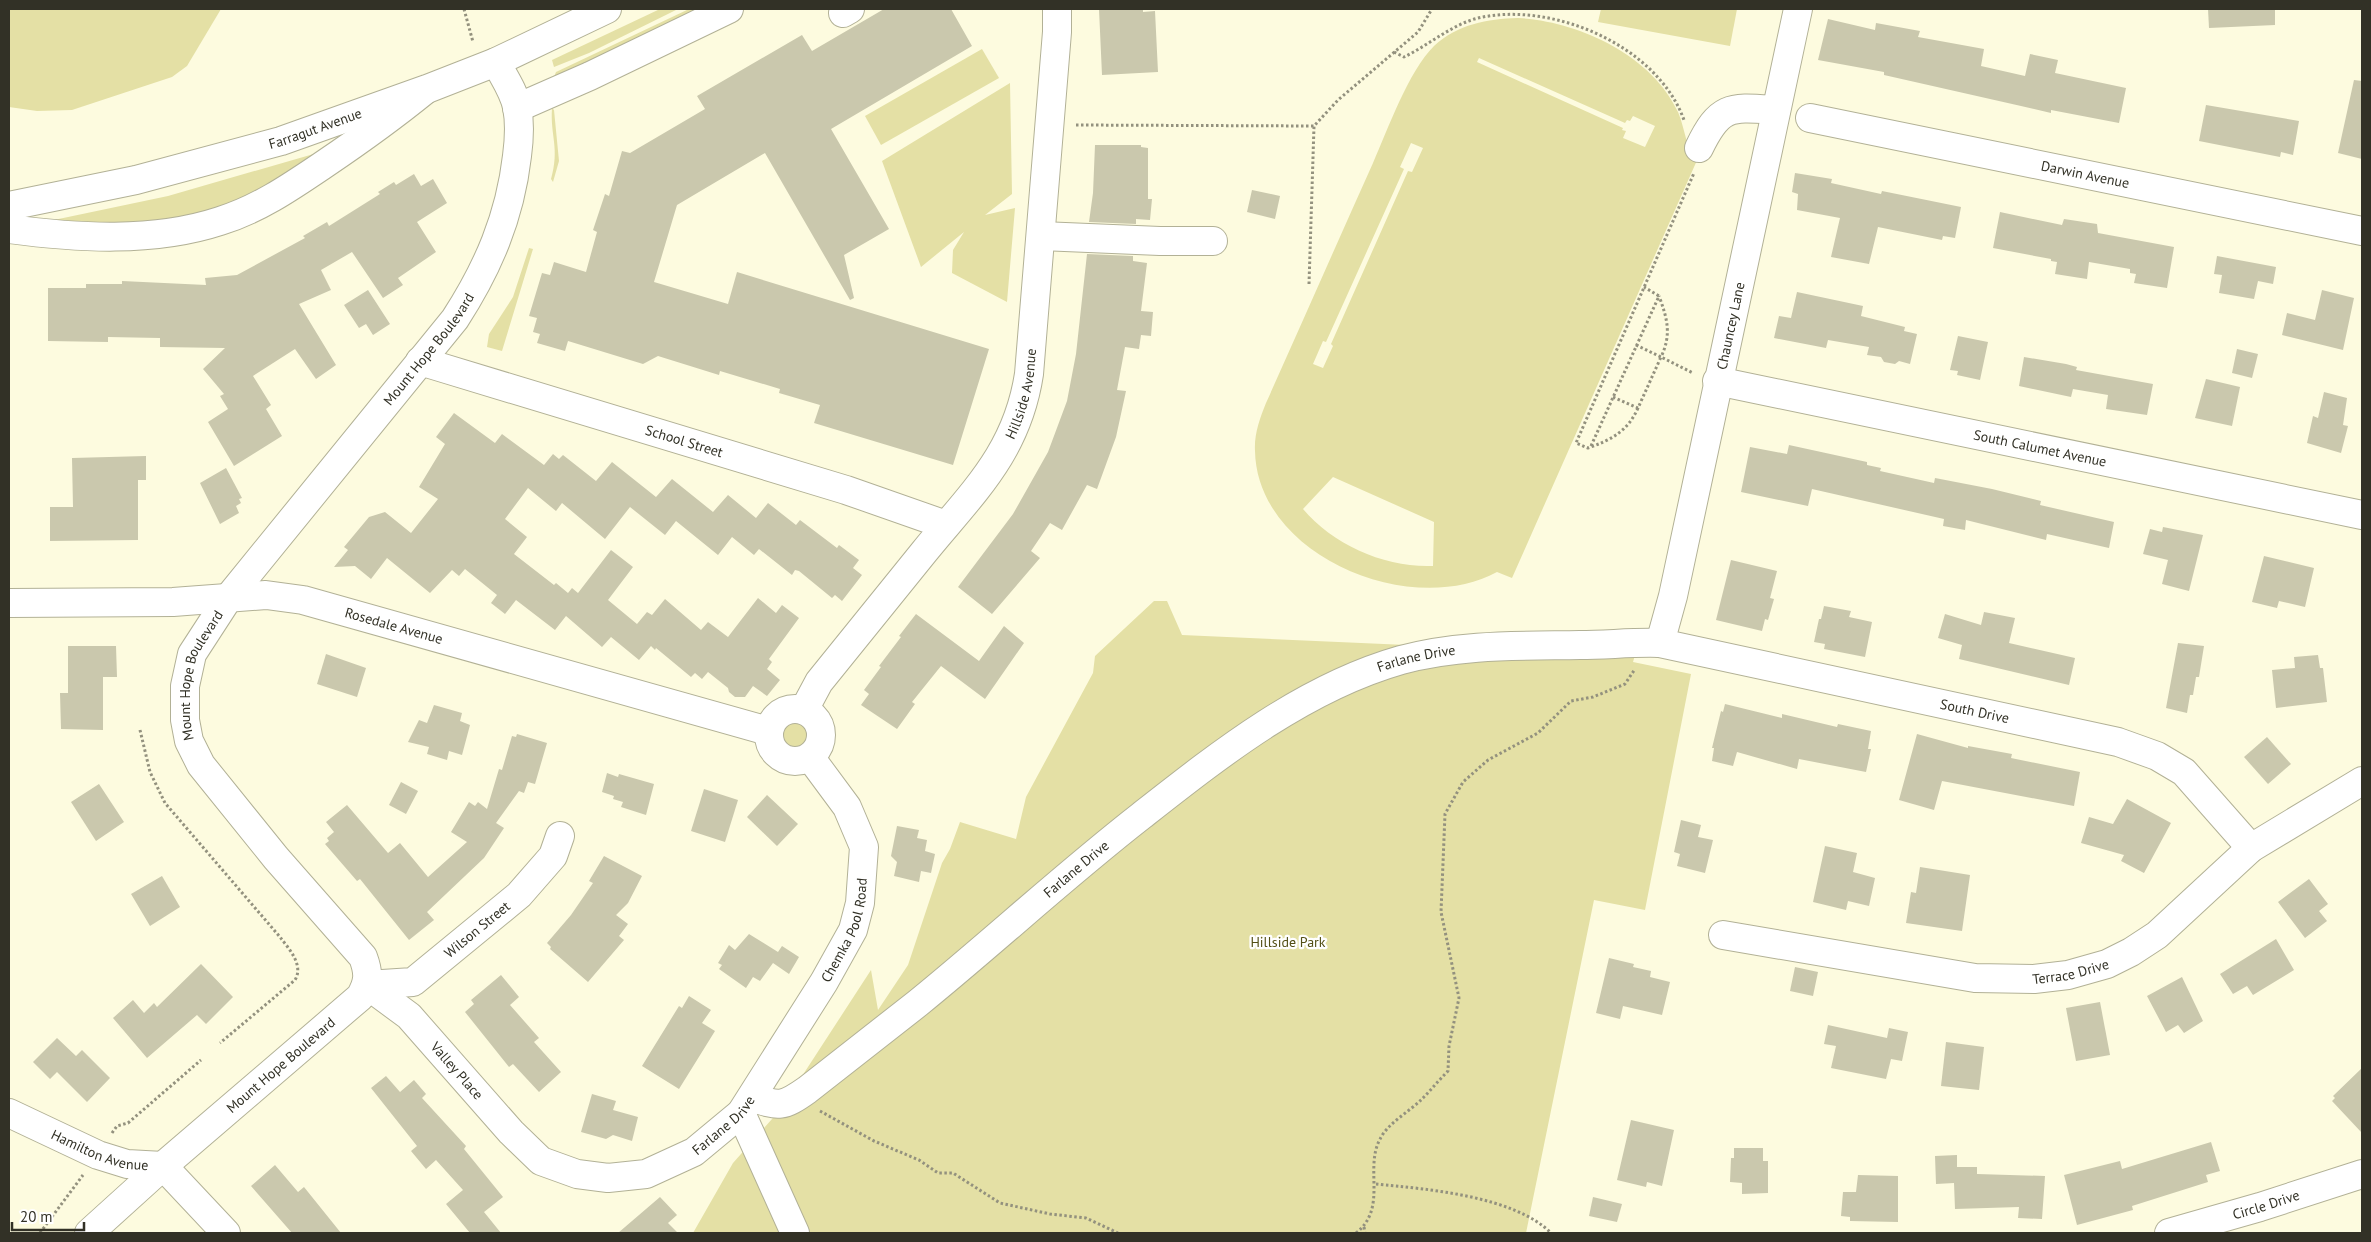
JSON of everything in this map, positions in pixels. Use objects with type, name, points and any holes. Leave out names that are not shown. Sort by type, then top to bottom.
[{"type":"street","name":"Farragut Avenue","points":[[9,206],[136,180],[281,141],[427,89],[496,62],[607,9]]},
{"type":"street","points":[[517,108],[590,76],[729,9]]},
{"type":"street","name":"Hillside Avenue","points":[[804,710],[819,682],[946,525],[982,484],[1006,447],[1018,421],[1029,374],[1058,9]]},
{"type":"street","name":"Chauncey Lane","points":[[1652,642],[1673,596],[1708,378],[1776,110],[1798,9]]},
{"type":"street","name":"Mount Hope Boulevard","points":[[89,1233],[163,1166],[360,997],[367,986],[368,970],[363,957],[276,858],[201,765],[190,741],[184,701],[188,670],[198,642],[229,597],[468,299],[497,242],[513,188],[518,143],[517,108],[496,62]]},
{"type":"street","points":[[9,229],[36,233],[121,237],[187,230],[220,221],[259,205],[286,190],[386,122],[427,89]]},
{"type":"street","points":[[1699,147],[1712,122],[1729,110],[1753,108],[1776,110]]},
{"type":"street","name":"Darwin Avenue","points":[[1810,118],[2362,231]]},
{"type":"street","points":[[1041,236],[1160,241],[1213,241]]},
{"type":"street","name":"School Street","points":[[420,361],[846,490],[946,525]]},
{"type":"street","name":"South Calumet Avenue","points":[[1708,378],[2362,515]]},
{"type":"street","name":"Rosedale Avenue","points":[[9,603],[174,602],[266,595],[303,600],[768,731]]},
{"type":"street","name":"South Drive","points":[[1652,642],[2118,742],[2157,756],[2184,772],[2252,848]]},
{"type":"street","name":"Farlane Drive","points":[[541,1161],[578,1174],[608,1178],[646,1174],[694,1152],[746,1105],[775,1106],[795,1099],[918,1002],[1074,868],[1235,743],[1341,682],[1399,661],[1443,650],[1512,645],[1652,642]]},
{"type":"street","points":[[796,708],[804,710],[817,721],[821,738],[816,751],[810,757],[793,761],[785,759],[772,748],[768,731],[774,719],[781,713],[796,708]]},
{"type":"street","name":"Chemka Pool Road","points":[[746,1105],[824,982],[853,930],[860,903],[864,847],[846,807],[810,757]]},
{"type":"street","name":"Terrace Drive","points":[[1723,935],[1975,978],[2034,979],[2068,975],[2107,964],[2131,952],[2157,935],[2252,848],[2362,781]]},
{"type":"street","name":"Wilson Street","points":[[367,986],[413,982],[519,895],[554,856],[560,836]]},
{"type":"street","name":"Valley Place","points":[[367,986],[409,1016],[511,1132],[541,1161]]},
{"type":"street","points":[[746,1105],[795,1233]]},
{"type":"street","name":"Hamilton Avenue","points":[[9,1113],[98,1155],[128,1164],[163,1166],[226,1233]]},
{"type":"street","name":"Circle Drive","points":[[2169,1233],[2260,1207],[2362,1174]]},
{"type":"path","points":[[464,9],[472,42]]},
{"type":"path","points":[[1309,284],[1314,126],[1338,100],[1418,32],[1432,9]]},
{"type":"path","points":[[1394,52],[1404,57],[1477,19],[1520,14],[1560,20],[1600,35],[1639,60],[1674,100],[1690,141],[1699,147],[1705,148],[1576,443],[1588,448],[1622,432],[1632,421],[1667,344],[1669,330],[1658,296],[1644,288]]},
{"type":"path","points":[[1070,125],[1314,126]]},
{"type":"path","points":[[1591,447],[1658,296]]},
{"type":"path","points":[[1636,345],[1708,378]]},
{"type":"path","points":[[1613,398],[1638,408]]},
{"type":"path","points":[[1356,1233],[1364,1228],[1373,1208],[1376,1184],[1374,1157],[1380,1138],[1448,1071],[1449,1046],[1459,998],[1441,912],[1445,814],[1463,782],[1488,760],[1538,734],[1570,701],[1594,697],[1625,684],[1652,642]]},
{"type":"path","points":[[140,730],[150,772],[165,803],[280,937],[296,961],[298,969],[295,980],[220,1043]]},
{"type":"path","points":[[109,1138],[117,1126],[128,1123],[201,1060]]},
{"type":"path","points":[[795,1099],[829,1115],[874,1142],[919,1160],[938,1173],[953,1173],[1000,1203],[1050,1214],[1086,1218],[1118,1233]]},
{"type":"path","points":[[40,1233],[86,1171]]},
{"type":"path","points":[[1376,1184],[1467,1195],[1517,1212],[1543,1225],[1550,1233]]},
{"type":"path","points":[[1364,1228],[1365,1233]]},
{"type":"green space","points":[[9,9],[221,9],[187,66],[172,77],[72,110],[37,111],[9,107]]},
{"type":"green space","points":[[660,9],[678,9],[589,53],[554,67],[552,60]]},
{"type":"green space","points":[[689,9],[703,9],[554,77],[556,72]]},
{"type":"green space","points":[[1601,9],[1737,9],[1730,46],[1598,22]]},
{"type":"green space","points":[[1518,18],[1565,26],[1588,34],[1632,58],[1666,92],[1678,112],[1687,142],[1702,149],[1512,578],[1497,572],[1462,585],[1423,588],[1383,582],[1344,568],[1310,548],[1282,521],[1262,488],[1255,451],[1256,432],[1266,403],[1399,101],[1416,70],[1434,46],[1453,32],[1484,21]],"holes":[[[1479,58],[1625,123],[1627,120],[1630,121],[1633,116],[1655,126],[1645,147],[1623,138],[1626,131],[1622,130],[1623,128],[1477,62]],[[1411,143],[1423,148],[1412,172],[1408,171],[1331,344],[1333,346],[1323,368],[1313,364],[1323,341],[1326,342],[1404,169],[1400,167]],[[1333,477],[1434,522],[1433,566],[1397,563],[1362,552],[1329,533],[1303,509]]]},
{"type":"green space","points":[[982,49],[999,78],[881,145],[865,116]]},
{"type":"green space","points":[[1010,83],[1012,194],[985,215],[1015,208],[1007,302],[952,273],[953,250],[964,232],[921,267],[882,161]]},
{"type":"green space","points":[[552,108],[554,110],[559,161],[553,182],[551,179],[555,150]]},
{"type":"green space","points":[[324,151],[324,153],[230,206],[157,223],[50,223],[49,221],[168,196]]},
{"type":"green space","points":[[529,248],[533,249],[502,351],[487,347],[489,334],[513,297]]},
{"type":"green space","name":"Hillside Park","points":[[1154,601],[1167,601],[1182,635],[1635,655],[1633,662],[1691,674],[1645,910],[1594,900],[1526,1233],[693,1233],[733,1163],[780,1110],[871,970],[878,1010],[908,965],[942,863],[950,849],[960,822],[1016,839],[1026,797],[1093,673],[1095,656]]},
{"type":"green space","points":[[795,721],[805,725],[809,735],[805,745],[795,749],[785,745],[781,735],[785,725]]},
{"type":"building","points":[[884,9],[951,9],[972,46],[831,129],[889,229],[844,255],[854,298],[850,300],[765,153],[677,205],[654,282],[728,304],[737,272],[989,349],[953,465],[814,423],[820,405],[779,393],[780,389],[720,371],[719,375],[658,356],[643,364],[568,341],[565,351],[537,343],[540,334],[533,332],[537,318],[529,316],[542,273],[550,275],[554,262],[586,272],[597,232],[593,230],[605,194],[609,196],[622,151],[630,153],[705,109],[697,96],[802,35],[812,51]]},
{"type":"building","points":[[1099,9],[1143,9],[1143,12],[1155,11],[1158,72],[1102,75]]},
{"type":"building","points":[[2208,9],[2275,9],[2275,25],[2209,28]]},
{"type":"building","points":[[1828,19],[1875,30],[1876,23],[1920,31],[1918,37],[1984,49],[1981,66],[2025,76],[2030,54],[2058,60],[2055,73],[2126,88],[2119,123],[2051,110],[2051,113],[1884,75],[1884,72],[1818,60]]},
{"type":"building","points":[[2354,80],[2362,81],[2362,159],[2338,153]]},
{"type":"building","points":[[2206,105],[2299,121],[2293,155],[2281,152],[2280,157],[2199,141]]},
{"type":"building","points":[[1095,145],[1141,145],[1141,147],[1148,148],[1148,199],[1152,199],[1150,220],[1136,219],[1136,224],[1089,222],[1093,193]]},
{"type":"building","points":[[1795,173],[1832,179],[1831,183],[1881,194],[1882,191],[1961,207],[1955,238],[1943,236],[1942,240],[1878,227],[1869,264],[1831,257],[1840,218],[1797,210],[1798,194],[1792,192]]},
{"type":"building","points":[[414,174],[421,186],[433,179],[447,203],[417,222],[436,252],[398,278],[403,285],[383,298],[352,252],[321,270],[331,290],[299,304],[336,365],[316,379],[295,349],[253,376],[271,405],[266,409],[282,436],[234,466],[208,422],[228,409],[220,396],[224,394],[203,369],[225,348],[160,347],[160,338],[108,337],[108,342],[48,341],[48,288],[86,288],[86,284],[122,284],[122,281],[206,285],[205,278],[237,275],[305,238],[303,236],[327,222],[329,226],[380,194],[378,192],[394,182],[396,185]]},
{"type":"building","points":[[1252,190],[1280,196],[1275,219],[1247,212]]},
{"type":"building","points":[[2000,212],[2062,225],[2064,219],[2097,224],[2098,233],[2174,247],[2167,288],[2134,283],[2136,274],[2130,273],[2130,269],[2089,262],[2087,279],[2055,274],[2057,262],[2051,261],[2051,259],[1993,248]]},
{"type":"building","points":[[1087,254],[1133,256],[1133,261],[1147,263],[1141,311],[1153,312],[1151,336],[1141,335],[1139,349],[1125,347],[1117,390],[1126,391],[1116,437],[1097,489],[1087,485],[1062,530],[1050,523],[1031,551],[1040,558],[992,614],[958,587],[1013,514],[1048,452],[1067,401],[1076,354]]},
{"type":"building","points":[[2217,256],[2276,267],[2273,284],[2258,281],[2254,299],[2219,293],[2222,275],[2214,274]]},
{"type":"building","points":[[368,290],[390,324],[373,335],[366,324],[359,328],[344,305]]},
{"type":"building","points":[[2322,290],[2354,298],[2343,350],[2282,335],[2287,313],[2315,320]]},
{"type":"building","points":[[1797,292],[1863,306],[1861,316],[1905,327],[1904,331],[1917,334],[1910,364],[1899,361],[1895,364],[1884,362],[1881,357],[1867,355],[1869,347],[1828,340],[1826,348],[1774,338],[1779,316],[1791,318]]},
{"type":"building","points":[[1958,336],[1988,342],[1980,380],[1957,375],[1958,371],[1950,370]]},
{"type":"building","points":[[2237,349],[2258,354],[2252,378],[2232,373]]},
{"type":"building","points":[[2024,357],[2066,364],[2077,367],[2076,370],[2153,384],[2147,415],[2106,409],[2108,395],[2073,389],[2071,397],[2019,386]]},
{"type":"building","points":[[2206,379],[2240,387],[2232,426],[2195,418]]},
{"type":"building","points":[[2324,392],[2347,398],[2343,425],[2348,426],[2341,453],[2307,443],[2313,416],[2318,418]]},
{"type":"building","points":[[454,413],[495,443],[502,434],[544,465],[553,454],[559,459],[563,455],[596,481],[612,462],[656,497],[672,479],[713,512],[728,495],[756,518],[768,503],[796,525],[800,520],[837,548],[839,545],[859,560],[853,568],[862,575],[842,601],[835,595],[832,598],[799,571],[795,570],[792,575],[759,549],[754,555],[732,537],[718,555],[676,521],[665,535],[630,507],[605,539],[562,503],[556,511],[528,488],[505,519],[527,537],[514,554],[554,585],[556,583],[568,593],[572,588],[578,593],[611,550],[633,567],[608,600],[637,624],[647,612],[652,615],[665,599],[701,630],[708,622],[728,637],[758,598],[776,613],[782,605],[799,618],[769,659],[772,662],[767,669],[780,680],[767,696],[753,686],[745,697],[735,697],[729,692],[728,688],[708,672],[702,679],[695,673],[691,677],[651,646],[639,660],[611,637],[602,647],[566,616],[555,630],[516,600],[505,614],[491,603],[497,595],[465,569],[459,576],[452,570],[430,593],[387,558],[371,579],[355,566],[334,567],[348,550],[344,547],[369,517],[385,512],[411,533],[438,499],[419,487],[445,444],[436,437]]},
{"type":"building","points":[[1789,445],[1867,462],[1867,465],[1881,468],[1880,471],[1934,483],[1935,478],[1992,489],[2041,501],[2040,505],[2114,522],[2109,548],[2047,534],[2046,540],[1966,520],[1965,530],[1943,526],[1944,519],[1812,489],[1808,506],[1741,492],[1750,447],[1787,454]]},
{"type":"building","points":[[146,456],[146,480],[138,480],[138,540],[50,541],[50,507],[73,507],[72,458]]},
{"type":"building","points":[[226,468],[242,498],[239,499],[241,503],[236,506],[239,513],[220,524],[200,483]]},
{"type":"building","points":[[2163,527],[2203,535],[2189,591],[2162,584],[2168,560],[2143,554],[2150,529],[2162,532]]},
{"type":"building","points":[[2264,556],[2314,568],[2305,607],[2279,601],[2277,608],[2252,602]]},
{"type":"building","points":[[1731,560],[1777,571],[1770,598],[1774,599],[1768,620],[1765,619],[1762,631],[1716,620]]},
{"type":"building","points":[[1824,606],[1851,611],[1849,617],[1872,622],[1865,657],[1824,649],[1825,644],[1814,642]]},
{"type":"building","points":[[1984,612],[2015,618],[2009,643],[2075,658],[2069,685],[1959,659],[1962,645],[1938,638],[1945,614],[1981,625]]},
{"type":"building","points":[[916,614],[979,661],[1004,626],[1024,643],[985,699],[941,666],[912,702],[915,704],[897,729],[861,705],[869,694],[864,690],[901,637],[899,636]]},
{"type":"building","points":[[2178,643],[2204,646],[2199,677],[2196,677],[2193,695],[2190,695],[2187,713],[2166,708]]},
{"type":"building","points":[[68,646],[116,646],[117,677],[103,677],[103,730],[61,729],[60,693],[68,693]]},
{"type":"building","points":[[326,654],[366,668],[357,697],[317,684]]},
{"type":"building","points":[[2318,655],[2320,668],[2323,668],[2327,702],[2276,708],[2272,670],[2295,668],[2294,657]]},
{"type":"building","points":[[1725,704],[1782,718],[1782,714],[1837,727],[1838,724],[1871,731],[1868,749],[1871,749],[1866,772],[1799,759],[1797,769],[1737,752],[1733,766],[1712,761],[1714,748],[1712,748],[1721,711],[1723,712]]},
{"type":"building","points":[[434,705],[462,713],[460,721],[470,725],[462,755],[449,751],[447,760],[427,754],[429,747],[408,742],[419,720],[427,723]]},
{"type":"building","points":[[517,734],[547,743],[535,784],[528,782],[524,793],[519,791],[496,823],[504,828],[484,858],[427,912],[434,920],[409,940],[360,879],[357,881],[325,844],[329,841],[327,838],[334,832],[326,822],[347,805],[388,853],[400,843],[428,877],[467,842],[451,832],[469,802],[475,806],[478,802],[487,809],[499,769],[502,770],[512,736],[516,737]]},
{"type":"building","points":[[1917,734],[1968,748],[1968,746],[2012,754],[2011,758],[2080,772],[2074,806],[1942,781],[1934,810],[1899,800]]},
{"type":"building","points":[[2267,737],[2291,764],[2268,784],[2244,757]]},
{"type":"building","points":[[607,773],[618,777],[619,774],[654,784],[646,815],[621,807],[623,802],[613,799],[614,796],[602,792]]},
{"type":"building","points":[[401,782],[418,791],[406,814],[389,805]]},
{"type":"building","points":[[99,784],[124,822],[96,841],[71,802]]},
{"type":"building","points":[[704,789],[738,800],[725,842],[691,831]]},
{"type":"building","points":[[767,795],[798,824],[777,846],[747,817]]},
{"type":"building","points":[[2127,799],[2171,823],[2144,873],[2121,861],[2124,855],[2081,843],[2089,817],[2113,824]]},
{"type":"building","points":[[1681,820],[1701,825],[1698,837],[1713,840],[1705,873],[1677,866],[1680,854],[1674,852]]},
{"type":"building","points":[[897,826],[919,830],[917,838],[927,840],[925,851],[935,854],[931,873],[921,871],[919,882],[894,876],[897,862],[891,856]]},
{"type":"building","points":[[1825,846],[1857,853],[1853,872],[1875,878],[1869,906],[1848,901],[1846,910],[1813,902]]},
{"type":"building","points":[[604,856],[642,876],[628,903],[616,915],[628,924],[619,936],[624,940],[588,982],[550,949],[551,947],[547,943],[571,915],[593,883],[589,881]]},
{"type":"building","points":[[1920,867],[1970,875],[1962,931],[1906,923],[1911,892],[1916,893]]},
{"type":"building","points":[[162,876],[180,907],[150,926],[131,894]]},
{"type":"building","points":[[2309,879],[2328,904],[2319,911],[2327,921],[2305,938],[2278,902]]},
{"type":"building","points":[[749,934],[778,952],[782,946],[799,957],[789,974],[773,963],[760,981],[753,977],[746,988],[719,969],[722,965],[718,963],[729,945],[735,950]]},
{"type":"building","points":[[2276,939],[2294,970],[2253,995],[2247,986],[2233,994],[2220,974]]},
{"type":"building","points":[[1609,958],[1634,964],[1633,967],[1651,971],[1650,977],[1670,982],[1662,1015],[1623,1006],[1620,1019],[1596,1013]]},
{"type":"building","points":[[201,964],[233,997],[206,1024],[197,1015],[147,1058],[113,1018],[133,1000],[144,1013],[154,1003],[157,1007]]},
{"type":"building","points":[[1795,967],[1818,972],[1813,996],[1790,991]]},
{"type":"building","points":[[501,975],[519,997],[510,1005],[539,1038],[534,1042],[561,1072],[539,1092],[513,1064],[509,1067],[465,1012],[474,1004],[471,1000]]},
{"type":"building","points":[[2182,977],[2203,1021],[2184,1033],[2178,1025],[2166,1032],[2147,996]]},
{"type":"building","points":[[689,996],[711,1010],[702,1023],[715,1031],[679,1089],[642,1066],[679,1006],[682,1008]]},
{"type":"building","points":[[2100,1002],[2110,1055],[2076,1061],[2066,1008]]},
{"type":"building","points":[[1828,1025],[1887,1038],[1889,1028],[1908,1032],[1902,1061],[1891,1059],[1886,1079],[1831,1068],[1836,1046],[1824,1044]]},
{"type":"building","points":[[57,1038],[76,1056],[82,1050],[110,1078],[87,1102],[57,1072],[50,1079],[33,1062]]},
{"type":"building","points":[[1946,1042],[1984,1047],[1979,1090],[1941,1086]]},
{"type":"building","points":[[2362,1068],[2362,1133],[2332,1101],[2335,1098],[2333,1096]]},
{"type":"building","points":[[386,1076],[400,1092],[414,1080],[426,1094],[422,1098],[466,1146],[464,1149],[503,1197],[484,1212],[501,1233],[470,1233],[446,1204],[463,1190],[436,1160],[426,1169],[411,1151],[417,1146],[371,1088]]},
{"type":"building","points":[[592,1094],[616,1101],[613,1110],[638,1117],[632,1141],[613,1135],[606,1139],[581,1132]]},
{"type":"building","points":[[1631,1120],[1674,1130],[1662,1186],[1647,1182],[1646,1187],[1617,1180]]},
{"type":"building","points":[[2211,1142],[2220,1171],[2206,1175],[2208,1182],[2132,1206],[2133,1210],[2077,1225],[2064,1175],[2120,1161],[2122,1169]]},
{"type":"building","points":[[1734,1148],[1763,1148],[1763,1161],[1768,1161],[1768,1193],[1742,1194],[1742,1183],[1730,1182],[1731,1158],[1734,1158]]},
{"type":"building","points":[[1957,1155],[1957,1167],[1977,1167],[1977,1174],[2045,1176],[2042,1219],[2018,1218],[2019,1207],[1955,1209],[1954,1183],[1936,1184],[1935,1156]]},
{"type":"building","points":[[275,1165],[298,1192],[304,1187],[341,1233],[292,1233],[251,1186]]},
{"type":"building","points":[[1858,1175],[1898,1176],[1898,1222],[1850,1221],[1850,1217],[1841,1216],[1843,1192],[1856,1192]]},
{"type":"building","points":[[660,1197],[677,1215],[668,1223],[678,1233],[618,1233]]},
{"type":"building","points":[[1593,1197],[1622,1204],[1617,1222],[1589,1216]]}]
